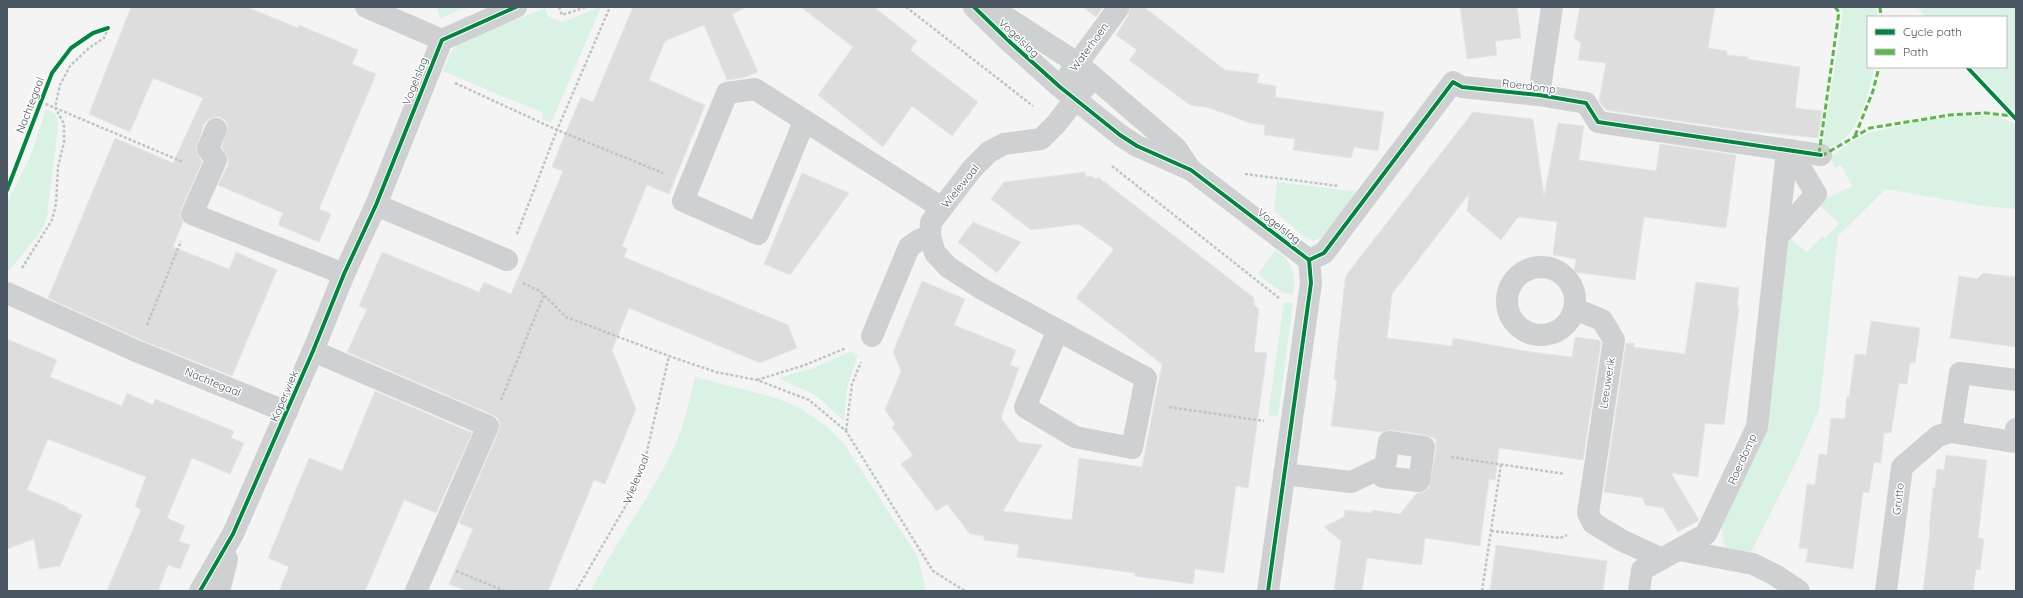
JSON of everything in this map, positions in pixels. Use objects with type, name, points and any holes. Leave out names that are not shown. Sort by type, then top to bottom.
[{"type":"street","points":[[366,7],[442,40],[516,7]]},
{"type":"street","name":"Vogelslag","points":[[974,7],[1011,44],[1068,94],[1120,135],[1137,146],[1191,170],[1309,260]]},
{"type":"street","name":"Vogelslag","points":[[985,7],[1009,19],[1085,70],[1176,148],[1191,170]]},
{"type":"street","name":"Waterhoen","points":[[1085,70],[1118,7]]},
{"type":"street","points":[[1539,95],[1552,7]]},
{"type":"street","name":"Vogelslag","points":[[376,205],[442,40]]},
{"type":"street","name":"Wielewaal","points":[[930,236],[931,222],[972,169],[989,152],[1004,144],[1032,142],[1041,139],[1056,124],[1068,94],[1085,70]]},
{"type":"street","name":"Roerdomp","points":[[1309,260],[1324,253],[1453,82],[1462,87],[1539,95],[1586,103],[1598,122],[1821,154]]},
{"type":"street","points":[[804,122],[758,234],[683,201],[727,93],[755,89],[804,122],[942,208]]},
{"type":"street","points":[[216,129],[208,149],[216,160],[192,214],[344,274]]},
{"type":"street","points":[[1777,238],[1816,194],[1789,150]]},
{"type":"street","name":"Roerdomp","points":[[1639,591],[1642,570],[1706,534],[1757,427],[1777,238],[1789,150]]},
{"type":"street","points":[[376,205],[507,260]]},
{"type":"street","name":"Koperwiek","points":[[200,591],[233,534],[287,412],[344,274],[376,205]]},
{"type":"street","points":[[872,336],[909,247],[919,240],[930,236],[935,253],[948,267],[982,289],[1058,330],[1146,378],[1132,448],[1075,437],[1025,407],[1058,330]]},
{"type":"street","points":[[1268,591],[1311,283],[1309,260]]},
{"type":"street","name":"Nachtegaal","points":[[7,293],[136,351],[287,412]]},
{"type":"street","name":"Leeuwerik","points":[[1574,309],[1602,320],[1614,340],[1588,513],[1593,523]]},
{"type":"street","points":[[313,351],[488,426],[416,591]]},
{"type":"street","points":[[2016,380],[1960,373],[1951,432],[2014,442],[2016,429]]},
{"type":"street","name":"Grutto","points":[[1886,591],[1902,466],[1938,436],[1951,432]]},
{"type":"street","points":[[1389,442],[1424,447],[1419,482],[1383,477],[1385,466],[1389,442]]},
{"type":"street","points":[[1284,474],[1351,482],[1385,466]]},
{"type":"street","points":[[1593,523],[1621,540],[1670,554],[1753,564],[1775,575],[1799,591]]},
{"type":"street","name":"Koperwiek","points":[[219,591],[233,534]]},
{"type":"path","points":[[559,7],[562,15],[586,7]]},
{"type":"path","points":[[507,260],[557,130],[610,7]]},
{"type":"path","points":[[906,7],[1056,124]]},
{"type":"path","points":[[429,71],[557,130],[690,185]]},
{"type":"path","points":[[41,102],[210,174]]},
{"type":"path","points":[[19,272],[52,220],[55,209],[58,167],[64,142],[64,124],[55,107]]},
{"type":"path","points":[[1108,163],[1280,298],[1279,306]]},
{"type":"path","points":[[1238,173],[1371,190]]},
{"type":"path","points":[[136,351],[192,214]]},
{"type":"path","points":[[488,426],[495,415],[544,295],[566,317],[669,356],[716,372],[757,380],[809,400],[846,431],[933,571],[965,591]]},
{"type":"path","points":[[757,380],[805,365],[872,336]]},
{"type":"path","points":[[846,431],[852,384],[872,336]]},
{"type":"path","points":[[1141,404],[1264,421],[1291,427]]},
{"type":"path","points":[[1263,429],[1265,413]]},
{"type":"path","points":[[1424,453],[1593,479]]},
{"type":"path","points":[[1482,591],[1501,464]]},
{"type":"path","points":[[1492,530],[1560,538],[1593,523]]},
{"type":"path","points":[[429,559],[506,591]]},
{"type":"green space","points":[[437,7],[464,7],[464,8],[440,18]]},
{"type":"green space","points":[[601,7],[551,123],[542,119],[543,113],[443,71],[451,52],[459,43],[472,37],[545,8],[548,16],[562,22]]},
{"type":"green space","points":[[1839,7],[1876,7],[1877,16],[1867,16],[1867,68],[1874,68],[1864,105],[1859,118],[1852,129],[1844,139],[1834,146],[1822,149],[1843,13]]},
{"type":"green space","points":[[1917,7],[2016,7],[2016,113],[1973,68],[2007,68],[2007,16],[1925,16]]},
{"type":"green space","points":[[46,109],[56,116],[58,121],[47,216],[42,230],[7,273],[7,203],[30,157]]},
{"type":"green space","points":[[1962,116],[1996,116],[2016,124],[2016,209],[1982,206],[1886,189],[1838,236],[1819,410],[1796,462],[1751,552],[1727,550],[1724,545],[1721,527],[1744,479],[1787,241],[1789,238],[1807,252],[1823,236],[1825,238],[1839,223],[1820,206],[1821,201],[1852,186],[1841,165],[1835,168],[1830,157],[1853,141],[1869,133],[1923,120]]},
{"type":"green space","points":[[1277,182],[1359,192],[1326,235],[1314,241],[1305,237],[1274,211]]},
{"type":"green space","points":[[1276,250],[1286,259],[1292,269],[1294,275],[1293,294],[1283,293],[1258,274]]},
{"type":"green space","points":[[1284,302],[1293,303],[1278,416],[1268,415]]},
{"type":"green space","points":[[851,351],[858,355],[847,388],[844,421],[815,395],[778,378],[814,368]]},
{"type":"green space","points":[[695,377],[773,397],[800,408],[827,427],[844,444],[917,555],[926,591],[591,591],[612,552],[648,495],[670,456],[679,436],[686,414]]},
{"type":"building","points":[[131,7],[247,7],[298,28],[299,25],[358,50],[352,64],[376,74],[319,209],[331,214],[319,242],[278,225],[283,213],[218,185],[228,165],[228,158],[222,147],[228,127],[226,121],[220,117],[209,119],[204,124],[196,150],[202,162],[181,209],[180,216],[183,222],[173,247],[229,269],[236,252],[277,270],[232,376],[141,340],[48,298],[115,138],[173,163],[203,98],[153,78],[130,132],[89,114]]},
{"type":"building","points":[[633,7],[747,7],[732,14],[758,72],[742,78],[727,80],[704,25],[665,41],[649,80],[705,105],[669,194],[647,185],[622,246],[627,249],[624,257],[788,325],[797,348],[760,363],[629,308],[612,350],[636,409],[605,484],[594,480],[548,591],[467,591],[449,584],[473,529],[459,523],[499,431],[500,424],[498,418],[347,352],[367,309],[359,306],[382,252],[479,292],[484,282],[511,294],[563,171],[552,167],[563,139],[581,97],[593,102]]},
{"type":"building","points":[[801,7],[874,7],[917,41],[910,50],[978,102],[952,136],[912,106],[883,147],[818,95],[853,47]]},
{"type":"building","points":[[1083,7],[1103,7],[1096,17]]},
{"type":"building","points":[[1131,7],[1144,7],[1225,70],[1259,74],[1257,83],[1276,86],[1275,97],[1384,112],[1378,151],[1354,147],[1351,158],[1293,150],[1295,139],[1264,135],[1265,125],[1250,123],[1210,108],[1190,105],[1129,60],[1137,50],[1116,35],[1129,14]]},
{"type":"building","points":[[1460,7],[1517,7],[1521,38],[1495,41],[1497,55],[1467,59]]},
{"type":"building","points":[[1580,7],[1715,7],[1708,48],[1727,51],[1727,55],[1748,57],[1747,59],[1800,67],[1795,108],[1822,111],[1818,138],[1740,130],[1606,110],[1599,101],[1606,63],[1578,60],[1581,43],[1574,38]]},
{"type":"building","points":[[1473,112],[1533,119],[1544,196],[1558,123],[1584,126],[1579,160],[1656,171],[1660,144],[1736,155],[1726,228],[1644,217],[1635,280],[1574,272],[1576,259],[1553,255],[1557,222],[1518,217],[1501,240],[1467,211],[1469,194],[1392,294],[1387,338],[1452,346],[1453,338],[1531,352],[1572,357],[1575,337],[1599,340],[1601,343],[1583,460],[1499,448],[1495,480],[1489,479],[1480,546],[1425,538],[1422,565],[1367,558],[1362,591],[1334,591],[1341,541],[1324,527],[1344,517],[1345,510],[1372,513],[1372,510],[1400,514],[1417,493],[1424,492],[1429,488],[1436,449],[1436,439],[1426,435],[1391,430],[1382,432],[1331,426],[1337,380],[1334,379],[1345,280],[1347,274]]},
{"type":"building","points":[[1085,172],[1086,177],[1092,176],[1096,179],[1098,177],[1221,272],[1254,298],[1254,305],[1259,309],[1254,352],[1267,353],[1248,488],[1236,486],[1224,573],[1195,569],[1193,584],[1135,576],[1135,573],[1017,557],[1019,545],[984,540],[984,536],[970,534],[947,504],[937,511],[901,464],[913,455],[892,427],[895,424],[885,410],[901,371],[893,352],[922,281],[965,299],[954,325],[1016,350],[1010,365],[1019,368],[1001,418],[1019,442],[1042,445],[1003,511],[1072,520],[1079,458],[1142,467],[1162,364],[1076,298],[1114,249],[1079,224],[1031,230],[991,199],[1004,182]]},
{"type":"building","points":[[802,173],[849,193],[790,275],[764,264]]},
{"type":"building","points":[[973,222],[1021,242],[997,273],[958,242]]},
{"type":"building","points":[[1983,273],[2016,277],[2016,347],[1950,338],[1959,276],[1977,279]]},
{"type":"building","points":[[1696,282],[1739,288],[1737,307],[1739,308],[1724,425],[1705,423],[1698,477],[1671,473],[1699,520],[1678,532],[1663,508],[1645,505],[1643,498],[1604,492],[1626,343],[1634,343],[1634,347],[1685,354]]},
{"type":"building","points":[[1871,321],[1920,328],[1915,363],[1910,363],[1907,384],[1899,383],[1891,433],[1884,433],[1881,463],[1874,462],[1869,493],[1863,492],[1853,569],[1806,562],[1808,549],[1799,548],[1807,484],[1815,485],[1819,454],[1827,455],[1831,418],[1845,419],[1847,397],[1849,397],[1855,354],[1866,355]]},
{"type":"building","points":[[7,339],[57,360],[50,377],[122,406],[127,393],[153,405],[155,399],[234,431],[231,438],[244,443],[230,474],[192,458],[167,518],[185,526],[179,541],[190,545],[180,569],[168,565],[158,591],[107,591],[141,510],[135,506],[146,477],[48,439],[27,490],[68,507],[67,509],[82,515],[60,566],[39,569],[34,539],[7,549]]},
{"type":"building","points":[[375,391],[472,433],[436,513],[404,500],[365,591],[279,591],[289,567],[268,558],[309,458],[342,471]]},
{"type":"building","points":[[1946,455],[1987,460],[1978,538],[1984,539],[1980,570],[1976,569],[1973,591],[1923,591],[1930,532],[1933,488],[1935,488],[1937,469],[1944,470]]},
{"type":"building","points":[[1496,545],[1607,561],[1603,591],[1490,591]]},
{"type":"marked path","points":[[1819,154],[1839,12],[1835,7]]},
{"type":"marked path","points":[[1880,7],[1881,16]]},
{"type":"marked path","points":[[1855,136],[1873,91],[1879,68]]},
{"type":"marked path","points":[[1821,155],[1870,128],[1950,115],[1986,113],[2013,116]]},
{"type":"cycle path","points":[[200,591],[233,534],[313,351],[344,274],[376,205],[442,40],[516,7]]},
{"type":"cycle path","points":[[974,7],[1060,87],[1120,135],[1137,146],[1191,170],[1309,260],[1311,283],[1268,591]]},
{"type":"cycle path","points":[[7,190],[52,73],[71,48],[93,33],[108,28]]},
{"type":"cycle path","points":[[1968,68],[2016,119]]},
{"type":"cycle path","points":[[1309,260],[1324,253],[1453,82],[1462,87],[1539,95],[1586,103],[1598,122],[1821,155]]}]
